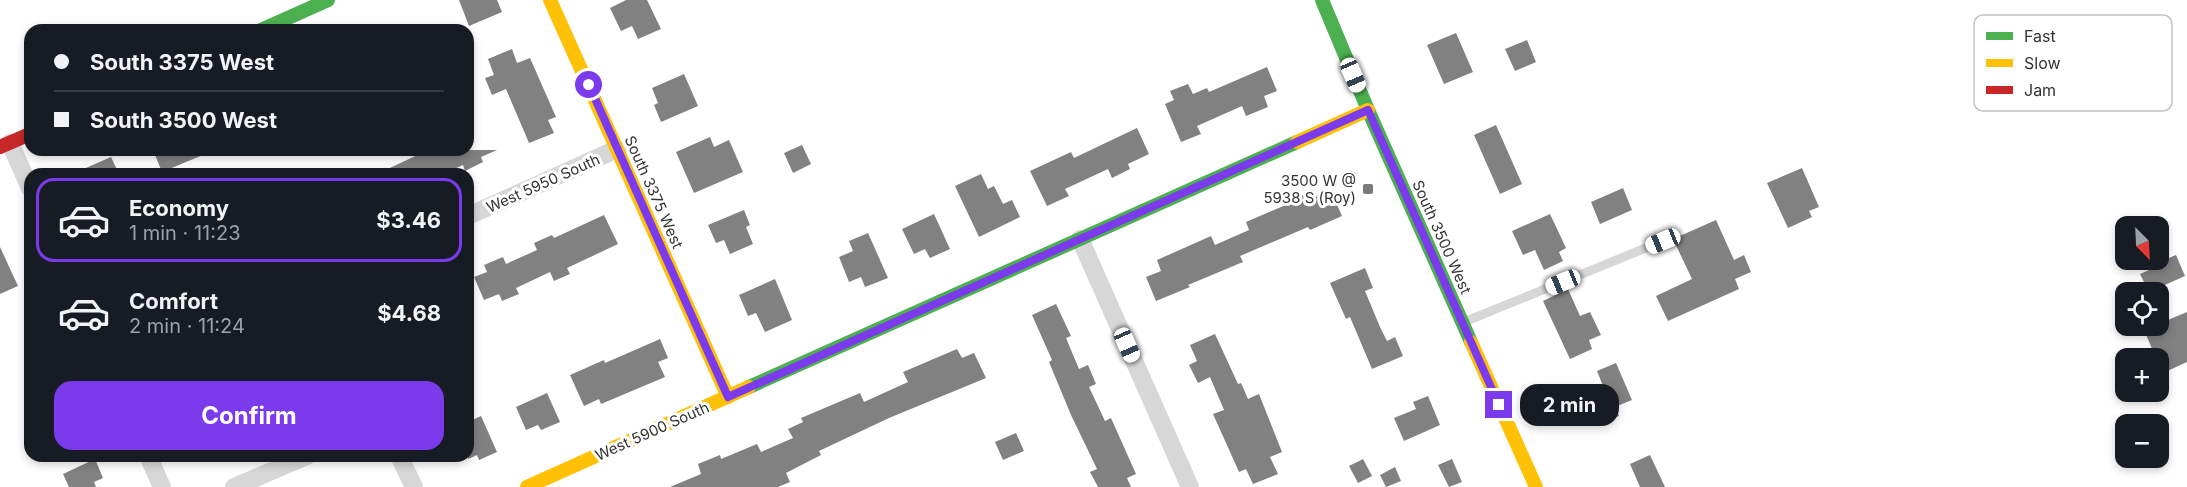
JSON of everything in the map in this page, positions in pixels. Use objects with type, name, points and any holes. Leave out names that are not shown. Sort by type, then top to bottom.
[{"type":"street","points":[[274,24],[328,0]]},
{"type":"street","name":"South 3375 West","points":[[550,0],[728,397]]},
{"type":"street","name":"South 3500 West","points":[[1322,0],[1368,110],[1536,487]]},
{"type":"street","name":"West 5900 South","points":[[527,487],[1368,110]]},
{"type":"street","points":[[24,137],[5,145],[24,178]]},
{"type":"street","name":"West 5950 South","points":[[474,213],[617,150]]},
{"type":"street","points":[[1080,239],[1190,487]]},
{"type":"street","points":[[151,462],[162,487]]},
{"type":"street","points":[[234,487],[293,462]]},
{"type":"street","points":[[402,462],[414,487]]},
{"type":"lane","points":[[1462,323],[1663,241]]},
{"type":"building","points":[[459,0],[497,0],[502,12],[474,24],[468,24]]},
{"type":"building","points":[[626,0],[647,0],[661,29],[638,39],[632,26],[621,31],[610,8]]},
{"type":"building","points":[[1456,33],[1473,72],[1444,84],[1427,45]]},
{"type":"building","points":[[1527,40],[1536,62],[1515,71],[1505,49]]},
{"type":"building","points":[[512,49],[517,63],[530,58],[556,117],[548,120],[554,133],[529,143],[506,89],[492,95],[485,78],[494,75],[488,59]]},
{"type":"building","points":[[1267,67],[1277,91],[1264,96],[1268,107],[1246,116],[1242,106],[1197,126],[1201,134],[1181,142],[1165,104],[1174,100],[1170,91],[1188,84],[1193,94],[1207,88],[1209,92]]},
{"type":"building","points":[[684,74],[698,106],[661,122],[654,105],[658,103],[652,88]]},
{"type":"building","points":[[1496,125],[1522,184],[1500,194],[1474,135]]},
{"type":"building","points":[[1137,128],[1149,154],[1128,164],[1130,169],[1112,178],[1108,169],[1065,189],[1069,196],[1047,206],[1030,171],[1071,152],[1074,158]]},
{"type":"building","points":[[710,137],[714,147],[729,140],[743,172],[694,193],[676,152]]},
{"type":"building","points":[[802,145],[811,164],[793,173],[784,153]]},
{"type":"building","points":[[474,150],[497,150],[481,157],[483,162],[471,168],[464,168],[463,165],[456,168],[390,168],[415,156],[474,156]]},
{"type":"building","points":[[155,156],[201,156],[172,168],[160,168]]},
{"type":"building","points":[[111,157],[116,168],[86,168]]},
{"type":"building","points":[[1802,168],[1819,207],[1809,211],[1812,217],[1788,228],[1767,183]]},
{"type":"building","points":[[981,174],[988,189],[994,186],[1003,204],[1012,200],[1020,217],[979,237],[955,186]]},
{"type":"building","points":[[1623,188],[1632,210],[1600,224],[1591,202]]},
{"type":"building","points":[[1314,190],[1317,197],[1331,191],[1342,216],[1310,230],[1308,227],[1240,256],[1243,262],[1156,301],[1146,277],[1161,271],[1157,260],[1211,236],[1215,245],[1249,230],[1246,222],[1297,200],[1296,198]]},
{"type":"building","points":[[744,210],[750,225],[746,227],[753,244],[730,254],[724,240],[716,243],[708,225]]},
{"type":"building","points":[[934,214],[950,249],[930,258],[925,249],[914,254],[902,229]]},
{"type":"building","points":[[1550,214],[1566,248],[1559,252],[1563,261],[1544,270],[1535,250],[1523,255],[1512,231]]},
{"type":"building","points":[[604,215],[618,244],[567,268],[570,274],[554,281],[550,272],[516,288],[519,294],[502,301],[499,294],[484,300],[474,277],[487,272],[484,265],[503,257],[506,264],[537,250],[534,243],[552,235],[554,238]]},
{"type":"building","points":[[1716,220],[1734,260],[1744,255],[1751,272],[1735,279],[1739,289],[1668,321],[1656,296],[1692,279],[1673,239]]},
{"type":"building","points":[[868,233],[888,278],[865,287],[861,277],[849,282],[839,257],[853,251],[849,241]]},
{"type":"building","points":[[0,247],[18,286],[0,294]]},
{"type":"building","points":[[2176,255],[2185,276],[2169,283],[2144,282],[2140,274],[2149,270],[2169,270],[2169,258]]},
{"type":"building","points":[[1365,268],[1373,288],[1365,291],[1380,327],[1387,341],[1395,337],[1403,356],[1372,369],[1350,317],[1346,319],[1330,283]]},
{"type":"building","points":[[775,279],[792,320],[765,332],[756,313],[748,316],[739,295]]},
{"type":"building","points":[[1568,289],[1580,316],[1590,312],[1601,335],[1589,340],[1592,349],[1570,359],[1543,301]]},
{"type":"building","points":[[1056,304],[1071,336],[1066,338],[1079,369],[1088,365],[1096,384],[1089,387],[1105,421],[1111,418],[1136,474],[1127,478],[1131,487],[1098,487],[1090,472],[1097,469],[1071,415],[1049,362],[1052,360],[1032,315]]},
{"type":"building","points":[[2187,312],[2187,362],[2169,370],[2169,348],[2152,348],[2147,336],[2169,336],[2169,320]]},
{"type":"building","points":[[1215,334],[1238,384],[1241,383],[1248,399],[1259,394],[1282,452],[1270,457],[1278,474],[1253,484],[1246,469],[1239,472],[1213,414],[1224,410],[1210,377],[1198,383],[1189,365],[1197,361],[1190,345]]},
{"type":"building","points":[[660,339],[668,358],[658,362],[665,377],[601,404],[599,399],[584,406],[570,375],[604,360],[605,363]]},
{"type":"building","points":[[957,349],[962,358],[974,353],[986,378],[889,418],[819,451],[821,455],[786,473],[790,482],[778,487],[670,487],[701,474],[698,464],[720,455],[721,459],[757,444],[761,452],[793,438],[788,429],[803,422],[801,418],[860,393],[864,402],[908,382],[903,372]]},
{"type":"building","points":[[1616,363],[1632,400],[1615,407],[1619,416],[1598,424],[1584,394],[1603,386],[1597,371]]},
{"type":"building","points":[[547,393],[560,422],[541,430],[538,425],[526,430],[516,407]]},
{"type":"building","points":[[1428,396],[1440,425],[1404,441],[1394,418],[1416,409],[1413,402]]},
{"type":"building","points":[[481,416],[497,452],[479,460],[477,455],[474,456],[474,419]]},
{"type":"building","points":[[1016,433],[1024,451],[1003,460],[995,442]]},
{"type":"building","points":[[1650,455],[1665,487],[1640,487],[1630,464]]},
{"type":"building","points":[[1363,459],[1372,476],[1358,483],[1349,466]]},
{"type":"building","points":[[1452,459],[1462,482],[1449,487],[1438,465]]},
{"type":"building","points":[[89,462],[96,462],[103,478],[94,482],[96,487],[69,487],[63,474]]},
{"type":"building","points":[[1395,467],[1401,481],[1386,487],[1380,475]]},
{"type":"traffic: fast","points":[[274,24],[328,0]]},
{"type":"traffic: fast","points":[[1322,0],[1471,342]]},
{"type":"traffic: fast","points":[[749,387],[1297,142]]},
{"type":"traffic: slow","points":[[550,0],[728,397]]},
{"type":"traffic: slow","points":[[1297,142],[1368,110]]},
{"type":"traffic: slow","points":[[1471,342],[1536,487]]},
{"type":"traffic: slow","points":[[527,487],[749,387]]},
{"type":"traffic: jam","points":[[0,147],[24,137]]},
{"type":"place","name":"3500 W @ 5938 S (Roy)","points":[[1368,189]]},
{"type":"route","points":[[589,85],[728,397],[1368,110],[1499,405]]}]
